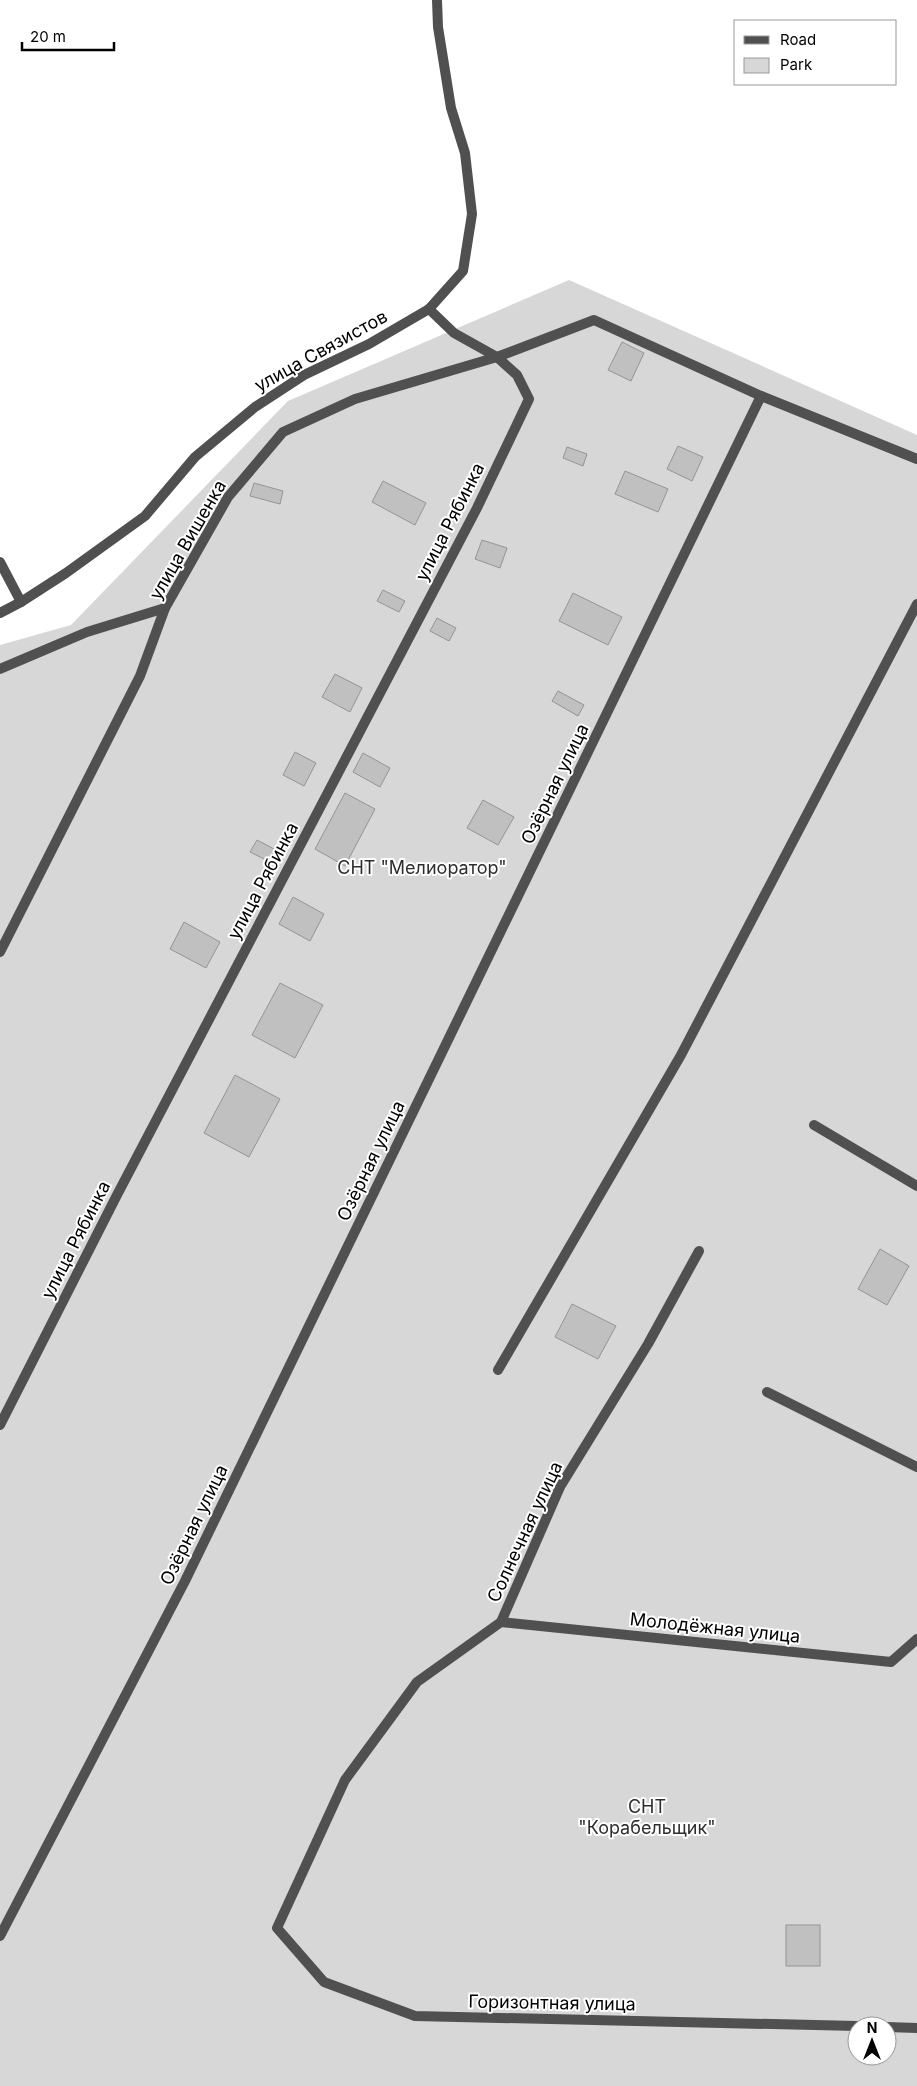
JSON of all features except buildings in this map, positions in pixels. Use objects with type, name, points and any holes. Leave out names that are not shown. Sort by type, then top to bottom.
[{"type":"street","name":"улица Связистов","points":[[0,613],[66,573],[145,516],[195,457],[255,407],[304,376],[369,344],[429,309],[463,271],[472,214],[465,153],[450,108],[438,27],[438,0]]},
{"type":"street","points":[[429,309],[454,332],[497,357]]},
{"type":"street","name":"улица Вишенка","points":[[0,952],[140,676],[165,608],[228,497],[283,432],[355,399],[497,357],[594,320],[761,396],[917,459]]},
{"type":"street","name":"улица Рябинка","points":[[0,1425],[117,1195],[477,508],[529,399],[517,375],[497,357]]},
{"type":"street","name":"Озёрная улица","points":[[0,1936],[185,1581],[761,396]]},
{"type":"street","points":[[0,562],[21,602]]},
{"type":"street","points":[[498,1370],[681,1055],[917,604]]},
{"type":"street","points":[[0,669],[87,632],[165,608]]},
{"type":"street","points":[[814,1125],[917,1186]]},
{"type":"street","name":"Солнечная улица","points":[[278,1928],[346,1780],[417,1682],[501,1622],[560,1487],[648,1344],[699,1251]]},
{"type":"street","points":[[767,1392],[917,1467]]},
{"type":"street","name":"Молодёжная улица","points":[[501,1622],[891,1662],[917,1639]]},
{"type":"street","name":"Горизонтная улица","points":[[278,1928],[324,1982],[414,2016],[847,2026]]},
{"type":"street","points":[[897,2027],[917,2028]]},
{"type":"green space","name":"СНТ \"Мелиоратор\"","points":[[569,280],[917,435],[917,2086],[0,2086],[0,645],[71,625],[288,401]]},
{"type":"park label","name":"СНТ \"Корабельщик\"","points":[[647,1817]]}]
